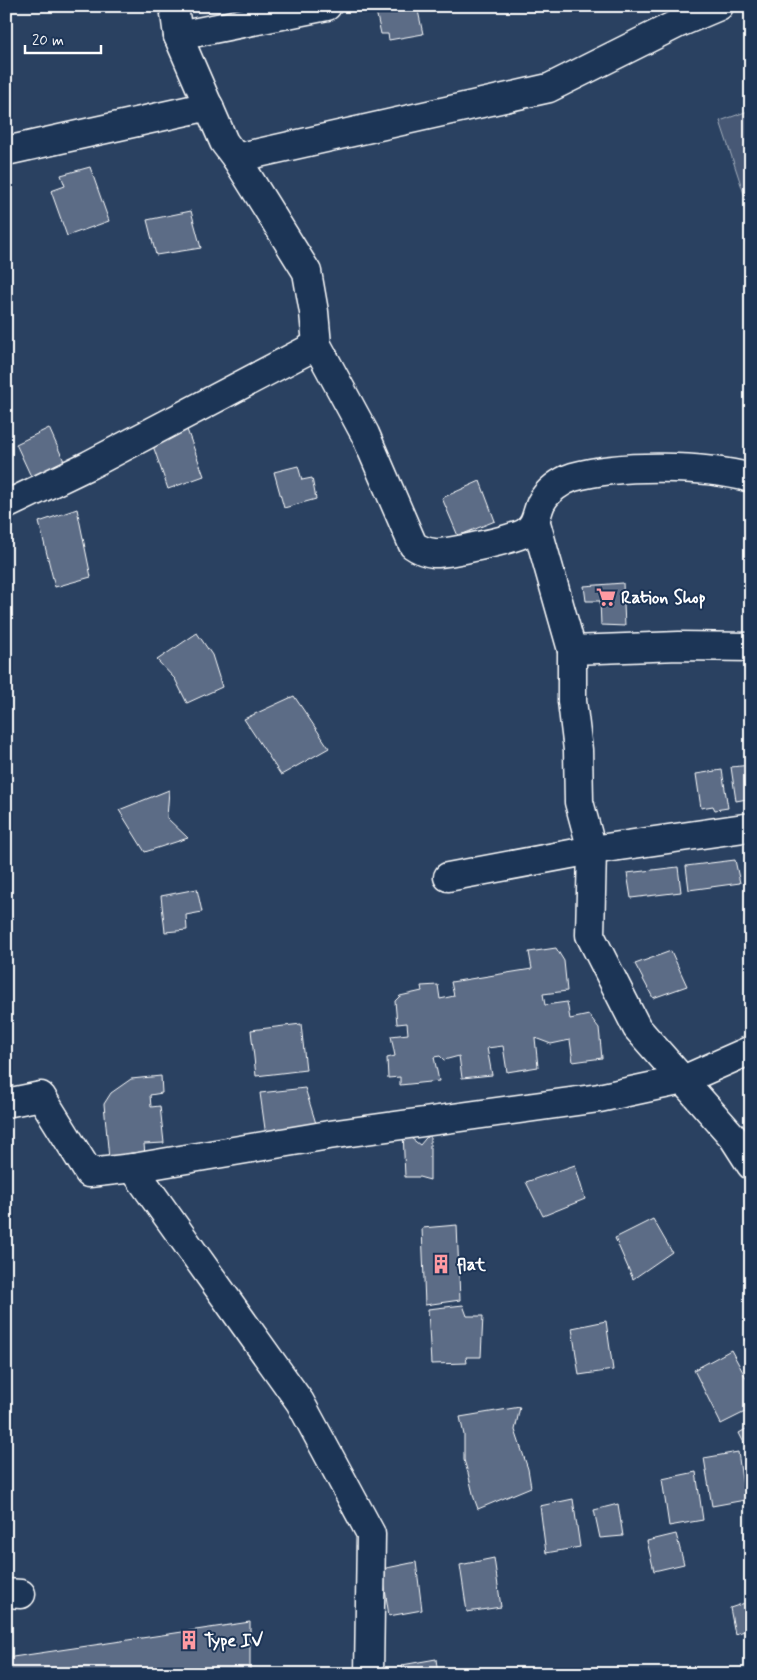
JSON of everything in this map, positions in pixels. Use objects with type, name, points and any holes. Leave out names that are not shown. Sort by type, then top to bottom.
[{"type":"street","points":[[174,6],[178,36],[224,142],[236,158],[307,272],[314,312],[317,345],[365,434],[413,545],[423,552],[436,554],[509,539],[526,533],[536,523],[542,502],[552,489],[573,477],[612,470],[672,467],[713,471],[751,478]]},
{"type":"street","points":[[178,36],[327,6]]},
{"type":"street","points":[[236,158],[549,88],[679,23],[719,6]]},
{"type":"street","points":[[6,151],[209,106]]},
{"type":"street","points":[[6,505],[98,460],[317,345]]},
{"type":"street","points":[[536,523],[572,650],[572,701],[578,750],[579,802],[592,850],[590,935],[637,1028],[733,1137],[751,1165]]},
{"type":"street","points":[[572,650],[679,646],[751,648]]},
{"type":"street","points":[[448,877],[592,850],[751,827]]},
{"type":"street","points":[[6,1103],[41,1096],[89,1173],[134,1168],[329,1135],[599,1098],[683,1080],[751,1050]]},
{"type":"street","points":[[134,1168],[300,1402],[371,1534],[369,1674]]},
{"type":"shaded area","points":[[751,110],[751,215],[720,121]]},
{"type":"building","points":[[417,6],[423,34],[389,40],[388,34],[381,34],[376,11]]},
{"type":"building","points":[[90,167],[109,221],[67,236],[51,191],[65,186],[61,175]]},
{"type":"building","points":[[191,211],[201,248],[156,255],[147,220]]},
{"type":"building","points":[[186,427],[204,476],[168,489],[151,440]]},
{"type":"building","points":[[49,428],[68,470],[35,485],[16,444]]},
{"type":"building","points":[[298,466],[302,480],[312,478],[316,499],[284,508],[274,472]]},
{"type":"building","points":[[480,481],[495,521],[458,536],[442,498]]},
{"type":"building","points":[[77,509],[91,577],[55,587],[39,522]]},
{"type":"building","points":[[623,583],[625,626],[601,625],[600,601],[586,601],[584,586]]},
{"type":"building","points":[[197,633],[212,655],[222,687],[187,703],[175,679],[157,660]]},
{"type":"building","points":[[294,696],[329,748],[281,775],[244,719]]},
{"type":"building","points":[[751,765],[751,803],[748,803],[747,799],[736,801],[731,767]]},
{"type":"building","points":[[722,770],[728,808],[715,810],[713,806],[701,808],[696,774]]},
{"type":"building","points":[[169,790],[167,818],[188,838],[145,852],[119,810]]},
{"type":"building","points":[[751,850],[751,880],[748,851]]},
{"type":"building","points":[[735,860],[740,883],[689,890],[686,866]]},
{"type":"building","points":[[678,867],[681,892],[631,898],[627,873]]},
{"type":"building","points":[[197,889],[202,912],[186,915],[187,930],[165,932],[161,896]]},
{"type":"building","points":[[556,948],[564,961],[567,991],[543,994],[545,1005],[567,1002],[570,1019],[589,1015],[599,1028],[602,1058],[573,1062],[570,1040],[551,1044],[535,1038],[538,1067],[507,1072],[503,1046],[487,1048],[492,1075],[462,1078],[459,1056],[444,1060],[440,1056],[434,1057],[439,1081],[400,1085],[400,1077],[388,1078],[387,1058],[395,1056],[391,1036],[408,1034],[407,1023],[397,1024],[395,1001],[400,996],[422,991],[421,986],[438,985],[440,999],[454,996],[451,982],[532,969],[529,952]]},
{"type":"building","points":[[671,951],[687,986],[653,998],[635,964]]},
{"type":"building","points":[[301,1024],[306,1070],[256,1076],[251,1030]]},
{"type":"building","points":[[161,1076],[162,1093],[150,1095],[151,1107],[160,1106],[164,1143],[144,1144],[145,1155],[109,1159],[104,1104],[111,1093],[131,1079]]},
{"type":"building","points":[[305,1088],[318,1130],[266,1136],[260,1093]]},
{"type":"building","points":[[403,1132],[420,1145],[430,1133],[430,1180],[419,1177],[405,1177]]},
{"type":"building","points":[[575,1165],[585,1199],[543,1216],[526,1182]]},
{"type":"building","points":[[653,1219],[672,1252],[633,1279],[615,1238]]},
{"type":"building","name":"flat","points":[[457,1225],[460,1300],[425,1305],[422,1228]]},
{"type":"building","points":[[463,1305],[467,1316],[483,1316],[481,1357],[466,1357],[467,1363],[431,1364],[428,1309]]},
{"type":"building","points":[[606,1321],[613,1370],[579,1375],[572,1328]]},
{"type":"building","points":[[751,1336],[751,1351],[744,1339]]},
{"type":"building","points":[[731,1350],[751,1387],[751,1409],[721,1424],[694,1370]]},
{"type":"building","points":[[520,1407],[515,1430],[528,1469],[531,1487],[478,1509],[464,1460],[464,1435],[460,1417]]},
{"type":"building","points":[[751,1426],[751,1457],[739,1433]]},
{"type":"building","points":[[738,1452],[745,1500],[712,1506],[704,1458]]},
{"type":"building","points":[[696,1472],[703,1520],[669,1526],[662,1479]]},
{"type":"building","points":[[573,1499],[580,1547],[546,1553],[540,1506]]},
{"type":"building","points":[[618,1504],[623,1536],[600,1538],[594,1510]]},
{"type":"building","points":[[676,1534],[684,1564],[654,1571],[647,1541]]},
{"type":"building","points":[[494,1558],[501,1607],[467,1612],[460,1565]]},
{"type":"building","points":[[416,1562],[422,1610],[389,1616],[382,1569]]},
{"type":"building","points":[[751,1601],[751,1629],[735,1634],[730,1608]]},
{"type":"building","name":"Type IV","points":[[250,1622],[250,1674],[6,1674],[6,1658]]},
{"type":"building","points":[[436,1659],[438,1674],[403,1674],[402,1665]]},
{"type":"place","name":"Ration Shop","points":[[606,597]]},
{"type":"place","name":"flat","points":[[441,1264]]},
{"type":"place","name":"Type IV","points":[[189,1640]]}]
